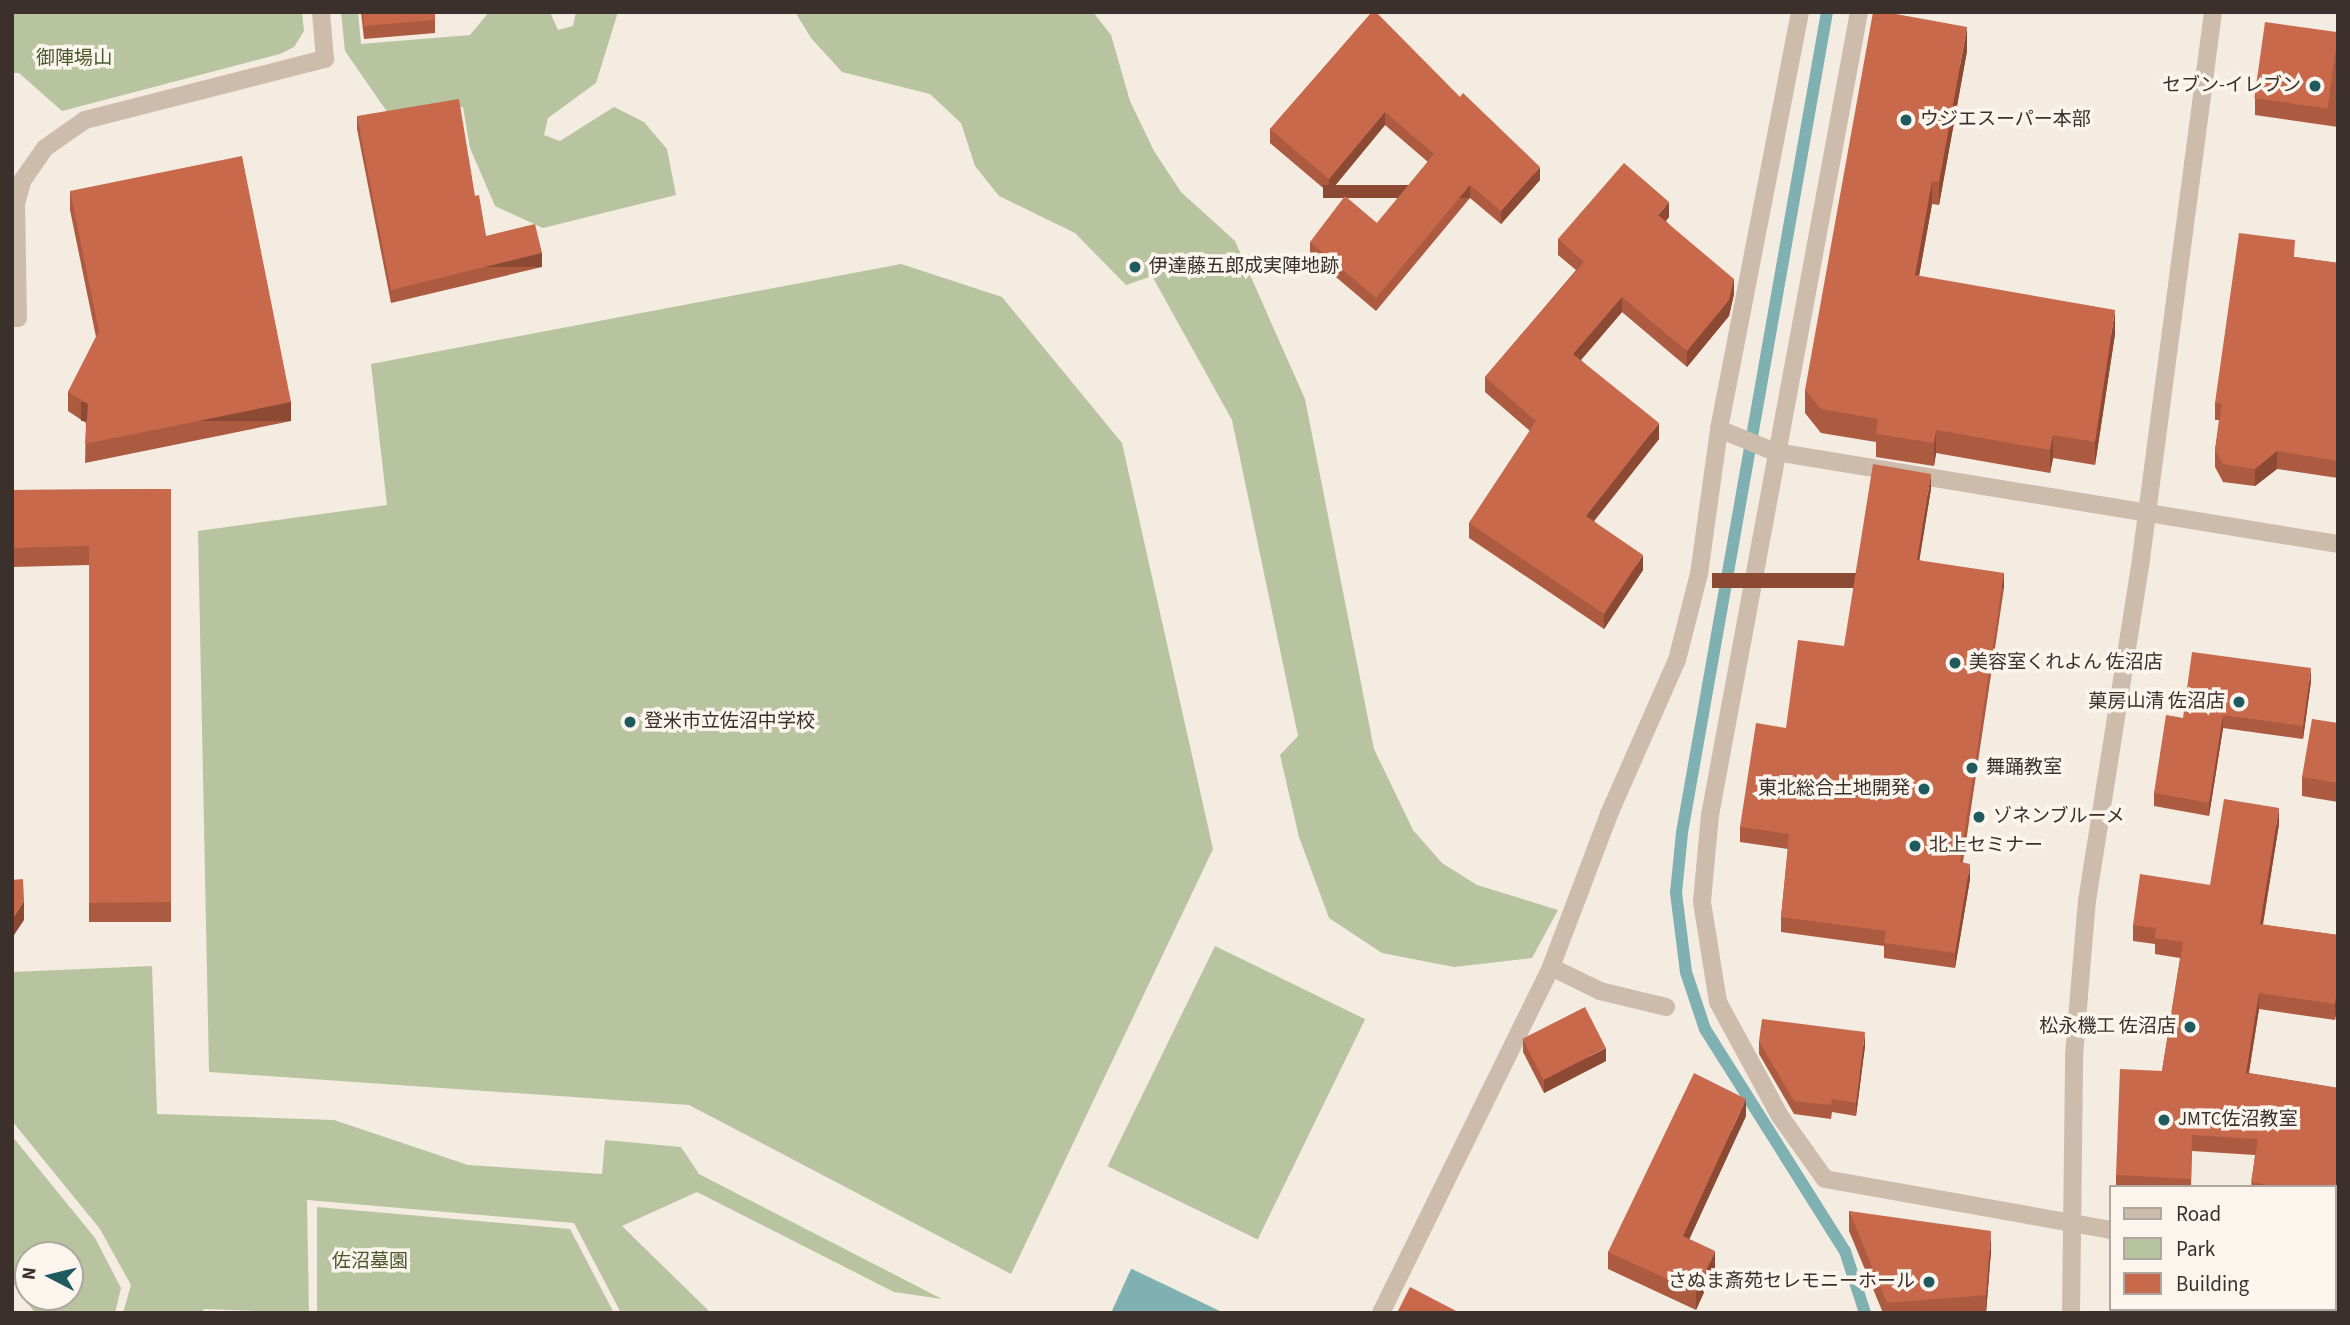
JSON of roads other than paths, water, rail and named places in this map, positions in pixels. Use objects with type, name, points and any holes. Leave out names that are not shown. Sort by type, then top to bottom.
[{"type":"street","points":[[12,318],[18,318],[16,204],[22,181],[45,148],[85,120],[325,59],[321,12]]},
{"type":"street","points":[[1381,1313],[1551,967],[1609,814],[1677,660],[1699,574],[1719,429],[1800,12]]},
{"type":"street","points":[[1859,12],[1775,452],[1710,815],[1702,902],[1718,1002],[1780,1116],[1825,1180],[2108,1230]]},
{"type":"street","points":[[2071,1313],[2069,1224],[2074,1055],[2087,901],[2147,511],[2213,12]]},
{"type":"street","points":[[1719,429],[1775,452],[2338,544]]},
{"type":"street","points":[[1551,967],[1600,991],[1666,1007]]},
{"type":"water","points":[[1132,1269],[1224,1313],[1111,1313]]},
{"type":"waterway","points":[[1827,12],[1682,833],[1676,893],[1686,972],[1705,1029],[1845,1251],[1865,1313]]},
{"type":"place","name":"セブン-イレブン","points":[[2315,86]]},
{"type":"place","name":"ウジエスーパー本部","points":[[1906,120]]},
{"type":"place","name":"伊達藤五郎成実陣地跡","points":[[1135,267]]},
{"type":"place","name":"美容室くれよん 佐沼店","points":[[1955,663]]},
{"type":"place","name":"菓房山清 佐沼店","points":[[2239,702]]},
{"type":"place","name":"登米市立佐沼中学校","points":[[630,722]]},
{"type":"place","name":"舞踊教室","points":[[1972,768]]},
{"type":"place","name":"東北総合土地開発","points":[[1924,789]]},
{"type":"place","name":"ゾネンブルーメ","points":[[1979,817]]},
{"type":"place","name":"北上セミナー","points":[[1915,846]]},
{"type":"place","name":"松永機工 佐沼店","points":[[2190,1027]]},
{"type":"place","name":"JMTC佐沼教室","points":[[2164,1120]]},
{"type":"place","name":"さぬま斎苑セレモニーホール","points":[[1929,1282]]},
{"type":"park label","name":"御陣場山","points":[[74,59]]},
{"type":"park label","name":"佐沼墓園","points":[[370,1262]]}]
